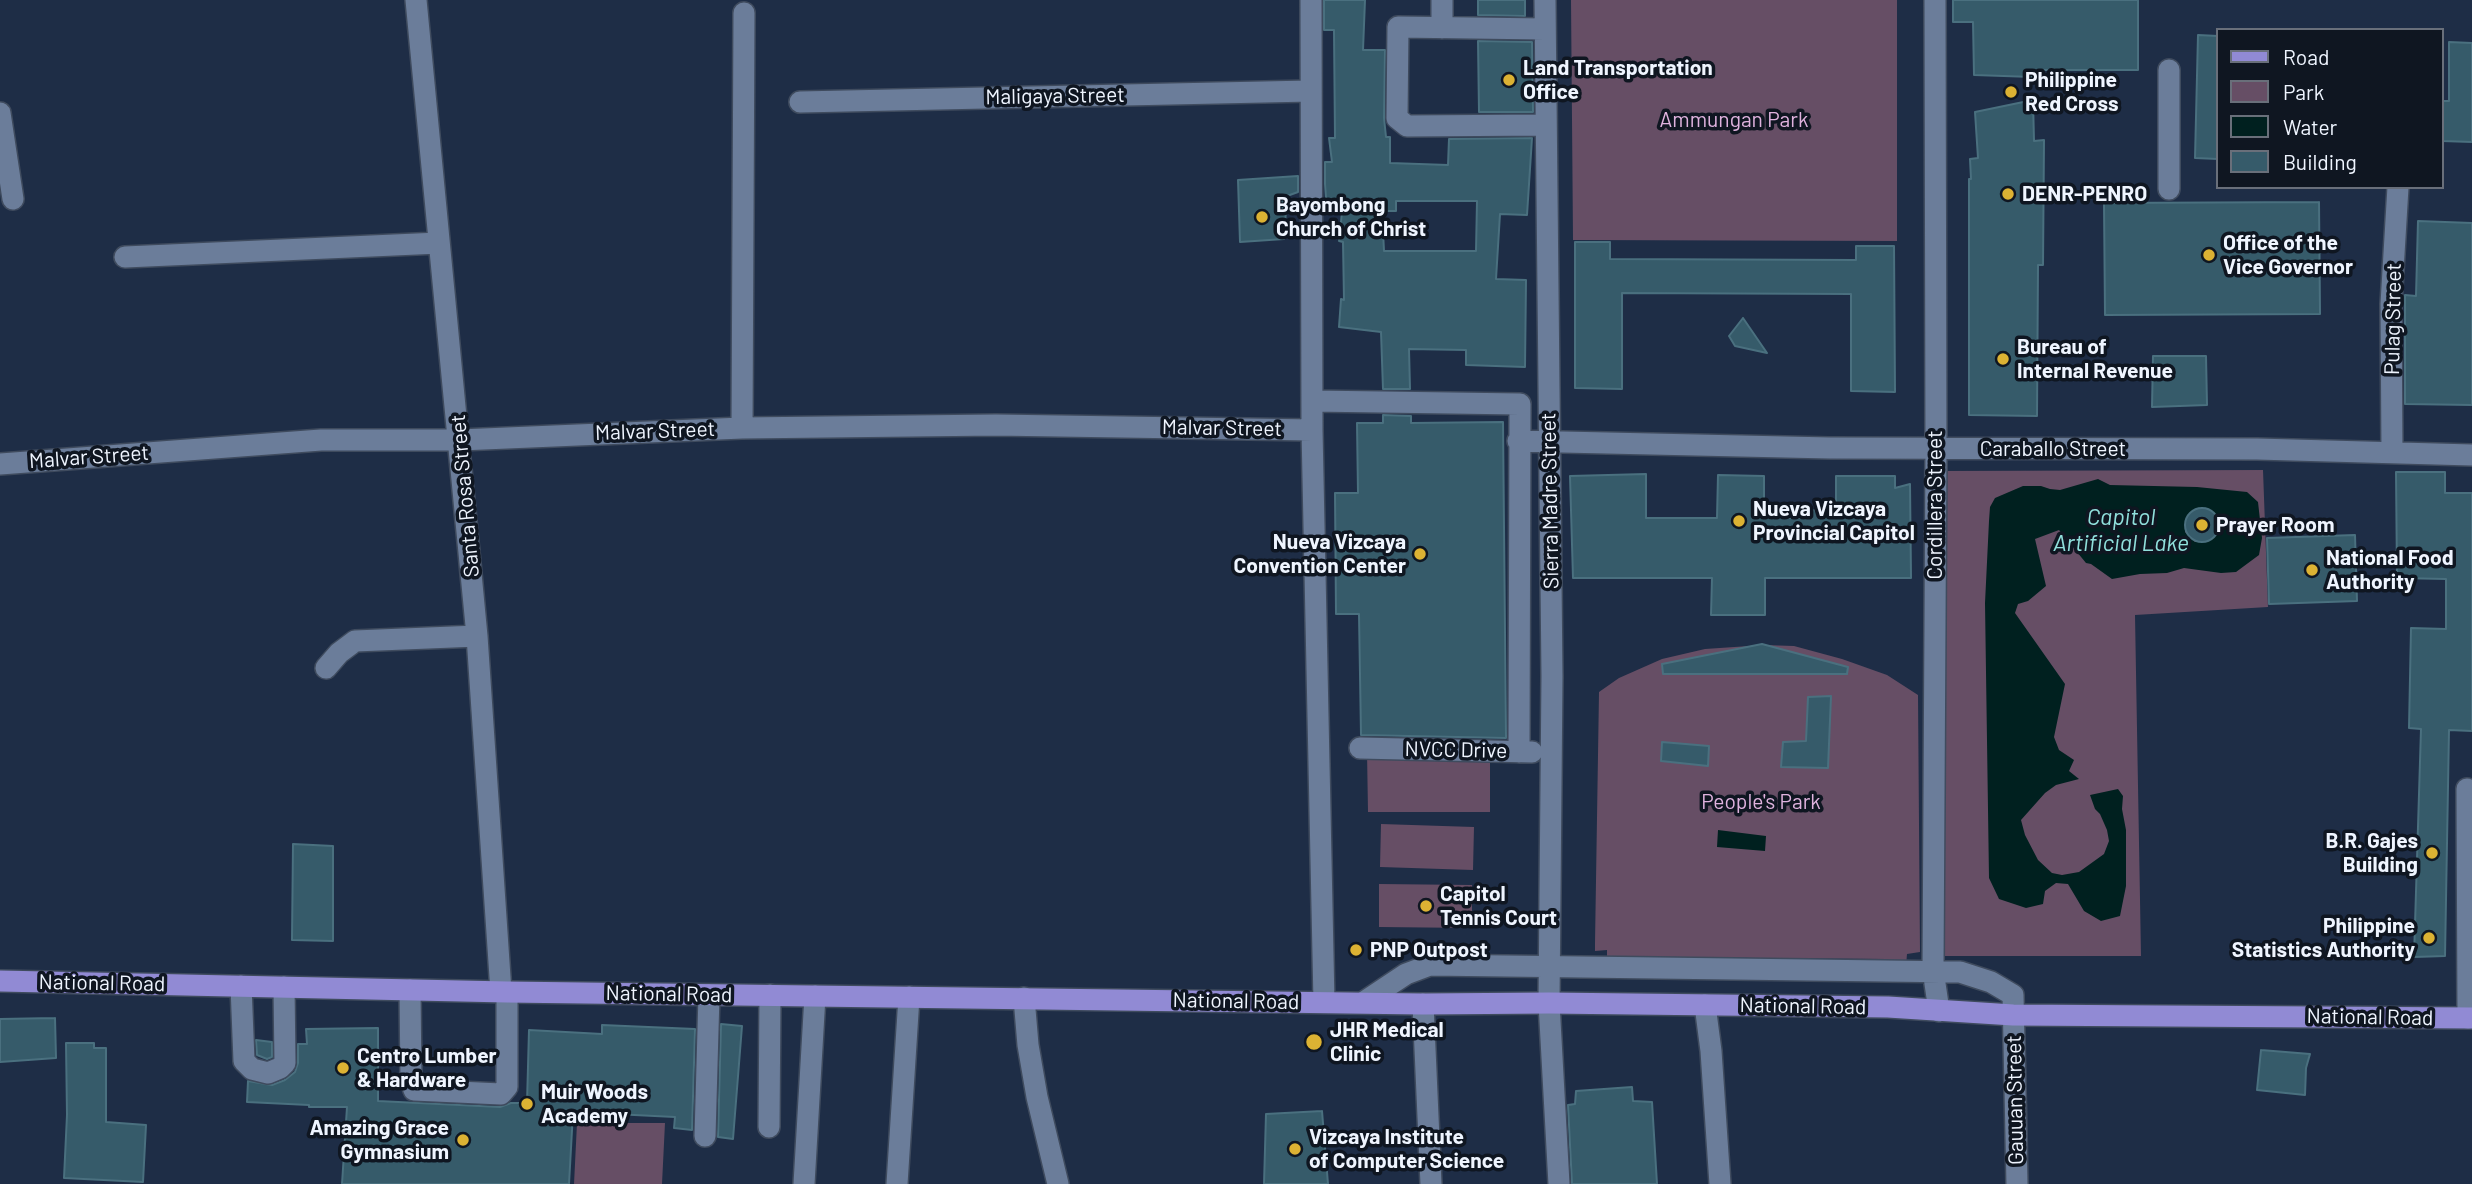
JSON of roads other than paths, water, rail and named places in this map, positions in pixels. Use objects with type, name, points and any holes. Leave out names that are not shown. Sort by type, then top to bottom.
[{"type":"main road","name":"National Road","points":[[0,981],[709,995],[1888,1007],[2013,1015],[2470,1018]]},
{"type":"street","name":"Santa Rosa Street","points":[[410,990],[411,1081],[414,1090],[501,1094],[507,1087],[504,992],[477,636],[416,0]]},
{"type":"street","points":[[1311,0],[1312,430],[1324,1002]]},
{"type":"street","points":[[1442,27],[1443,0]]},
{"type":"street","name":"Sierra Madre Street","points":[[1545,0],[1552,676],[1549,1003],[1559,1184]]},
{"type":"street","name":"Cordillera Street","points":[[1935,0],[1933,970],[1939,1011]]},
{"type":"street","points":[[742,428],[744,13]]},
{"type":"street","points":[[1545,30],[1398,27],[1397,118],[1407,126],[1546,125]]},
{"type":"street","points":[[2169,70],[2169,189]]},
{"type":"street","name":"Maligaya Street","points":[[800,102],[1310,91]]},
{"type":"street","points":[[0,113],[13,199]]},
{"type":"street","name":"Pulag Street","points":[[2392,452],[2392,304],[2398,189]]},
{"type":"street","points":[[125,257],[439,243]]},
{"type":"street","points":[[1312,401],[1520,404],[1519,752]]},
{"type":"street","name":"Malvar Street","points":[[0,464],[321,440],[460,440],[742,428],[996,425],[1312,430]]},
{"type":"street","name":"Caraballo Street","points":[[1518,441],[1936,449],[2258,449],[2472,455]]},
{"type":"street","points":[[326,668],[339,653],[355,641],[477,636]]},
{"type":"street","name":"NVCC Drive","points":[[1360,748],[1551,752]]},
{"type":"street","points":[[2467,789],[2470,1018]]},
{"type":"street","points":[[1364,1002],[1420,967],[1430,965],[1933,970],[1960,971],[1991,982],[2013,995],[2013,1015]]},
{"type":"street","points":[[240,986],[244,1061],[252,1069],[268,1073],[285,1063],[284,987]]},
{"type":"street","points":[[705,1136],[709,995]]},
{"type":"street","points":[[769,1127],[770,995]]},
{"type":"street","points":[[804,1184],[815,996]]},
{"type":"street","points":[[897,1184],[909,997]]},
{"type":"street","points":[[1024,998],[1028,1045],[1037,1097],[1058,1184]]},
{"type":"street","points":[[1423,1004],[1431,1184]]},
{"type":"street","points":[[1705,1005],[1711,1051],[1720,1184]]},
{"type":"street","name":"Gauuan Street","points":[[2013,1015],[2017,1184]]},
{"type":"water","name":"Capitol Artificial Lake","points":[[2098,479],[2110,485],[2197,487],[2247,492],[2258,502],[2262,538],[2259,555],[2236,572],[2221,573],[2184,568],[2167,573],[2112,579],[2086,563],[2059,530],[2035,539],[2046,586],[2028,601],[2018,604],[2015,613],[2065,684],[2054,737],[2059,750],[2074,760],[2069,771],[2079,779],[2056,785],[2045,793],[2021,820],[2025,835],[2038,860],[2052,873],[2062,875],[2079,872],[2104,854],[2109,841],[2107,830],[2090,795],[2118,789],[2123,796],[2122,809],[2126,830],[2126,886],[2120,916],[2101,921],[2084,911],[2068,884],[2056,883],[2045,891],[2043,904],[2026,908],[1999,899],[1989,878],[1985,603],[1990,507],[1995,498],[2023,486],[2060,490]],"holes":[[[2195,509],[2208,509],[2217,519],[2218,532],[2209,541],[2195,542],[2185,532],[2186,519]]]},
{"type":"water","points":[[1718,830],[1766,836],[1765,851],[1717,847]]},
{"type":"place","name":"Land Transportation Office","points":[[1509,80]]},
{"type":"place","name":"Philippine Red Cross","points":[[2011,92]]},
{"type":"place","name":"DENR-PENRO","points":[[2008,194]]},
{"type":"place","name":"Bayombong Church of Christ","points":[[1262,217]]},
{"type":"place","name":"Office of the Vice Governor","points":[[2209,255]]},
{"type":"place","name":"Bureau of Internal Revenue","points":[[2003,359]]},
{"type":"place","name":"Nueva Vizcaya Provincial Capitol","points":[[1739,521]]},
{"type":"place","name":"Prayer Room","points":[[2202,525]]},
{"type":"place","name":"Nueva Vizcaya Convention Center","points":[[1420,554]]},
{"type":"place","name":"National Food Authority","points":[[2312,570]]},
{"type":"place","name":"B.R. Gajes Building","points":[[2432,853]]},
{"type":"place","name":"Capitol Tennis Court","points":[[1426,906]]},
{"type":"place","name":"Philippine Statistics Authority","points":[[2429,938]]},
{"type":"place","name":"PNP Outpost","points":[[1356,950]]},
{"type":"place","name":"JHR Medical Clinic","points":[[1314,1042]]},
{"type":"place","name":"Centro Lumber & Hardware","points":[[343,1068]]},
{"type":"place","name":"Muir Woods Academy","points":[[527,1104]]},
{"type":"place","name":"Amazing Grace Gymnasium","points":[[463,1140]]},
{"type":"place","name":"Vizcaya Institute of Computer Science","points":[[1295,1149]]},
{"type":"park label","name":"Ammungan Park","points":[[1734,120]]},
{"type":"park label","name":"People's Park","points":[[1761,802]]}]
